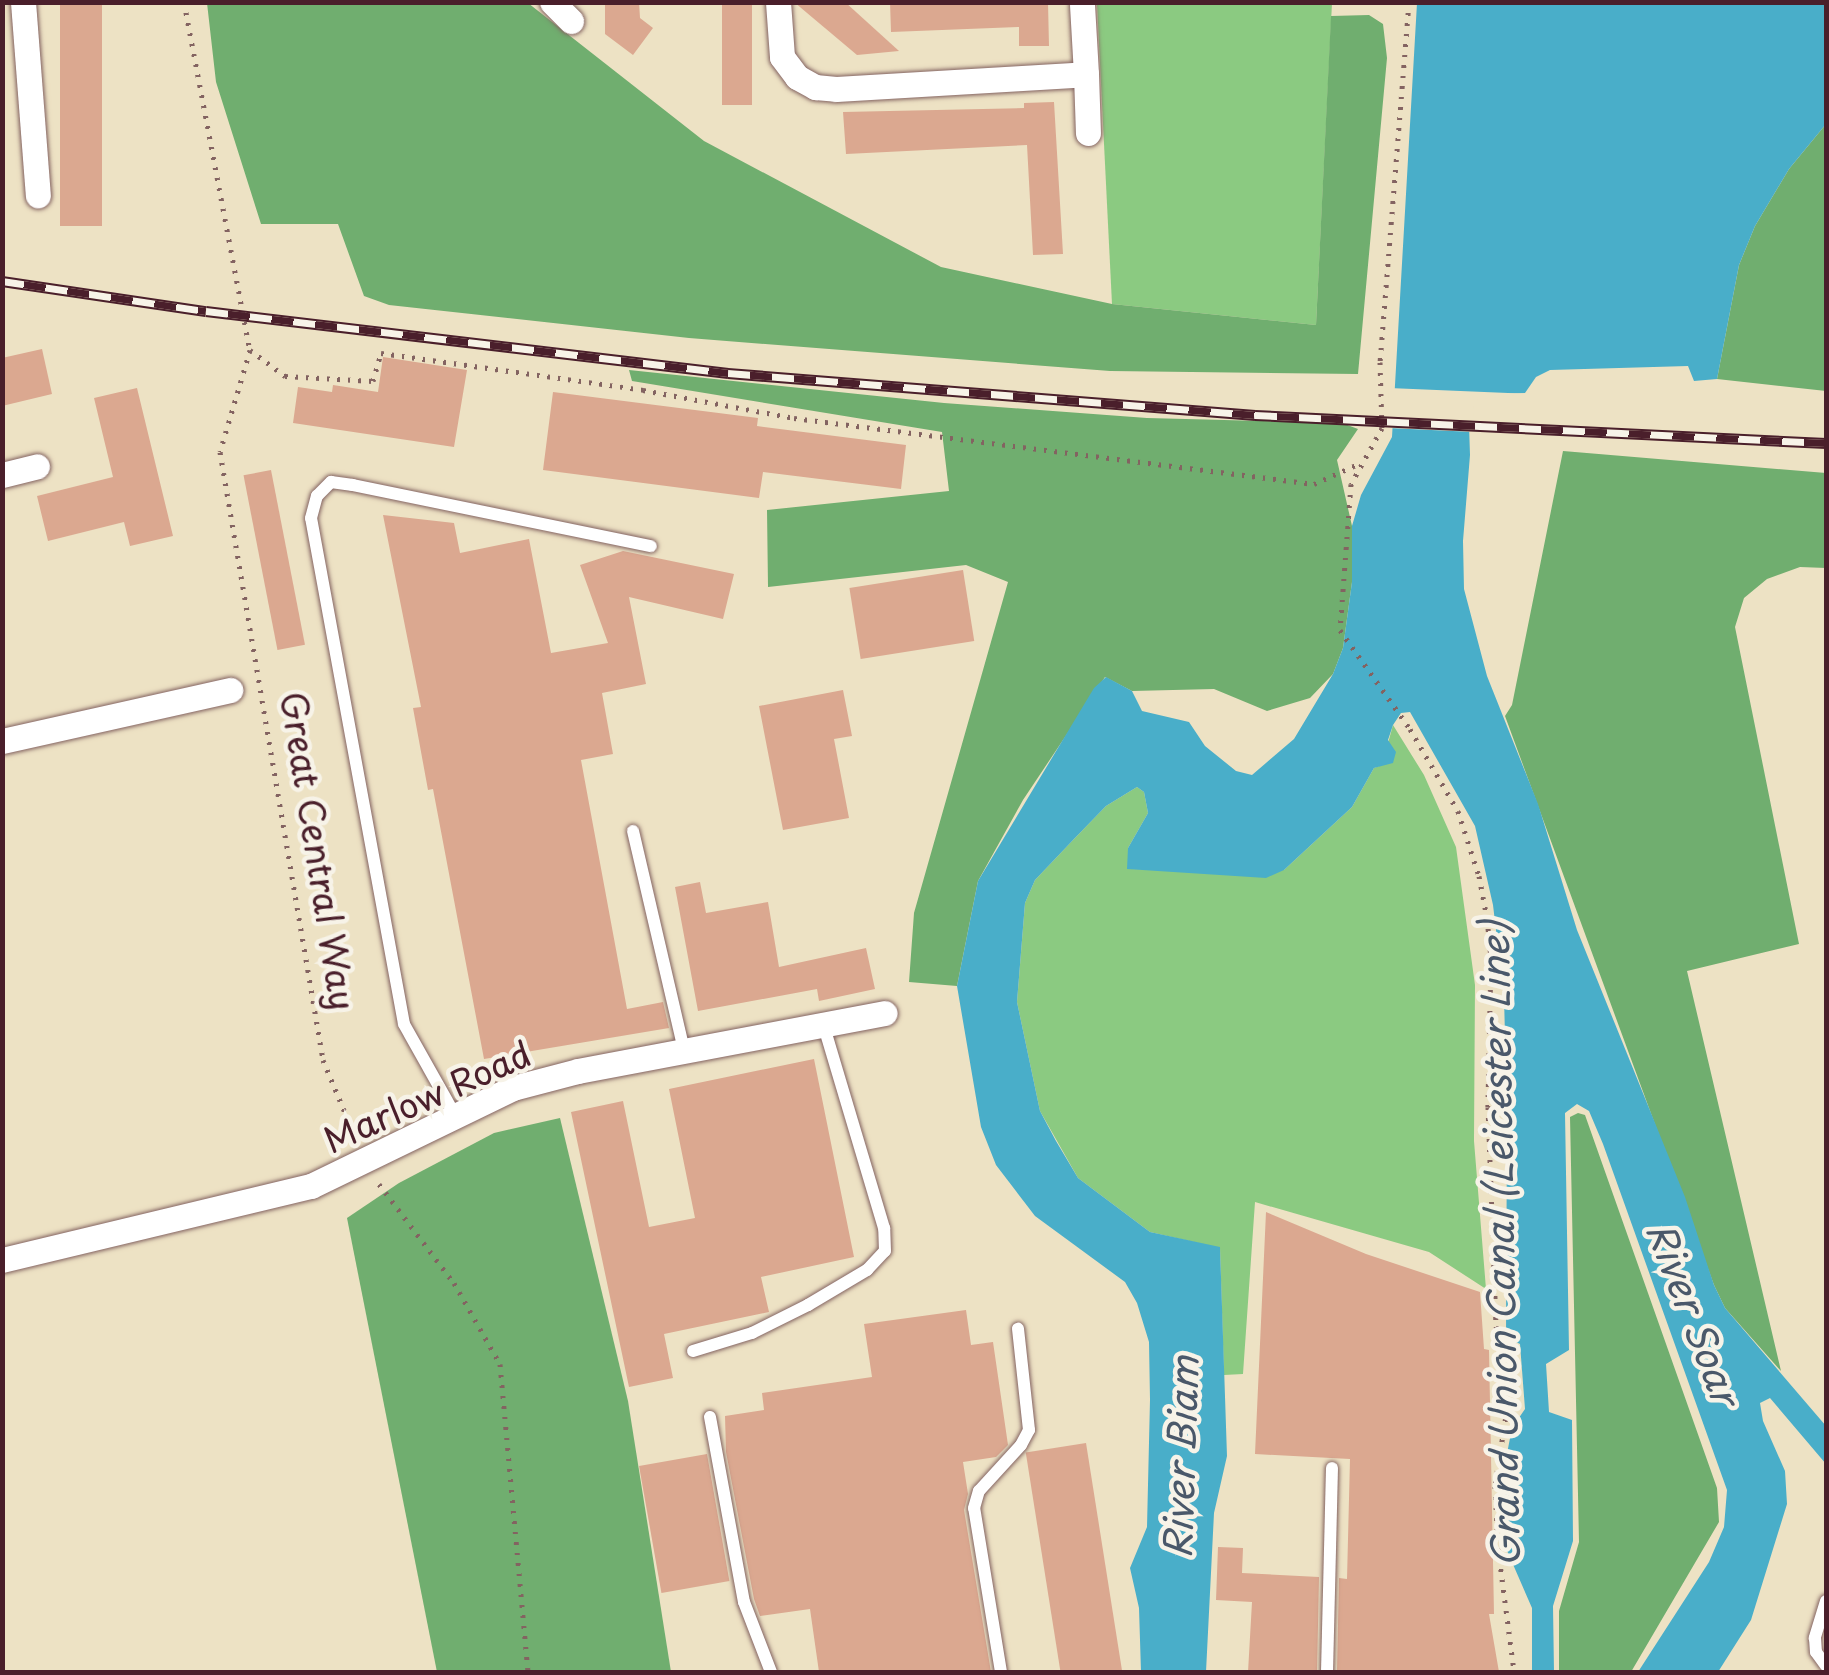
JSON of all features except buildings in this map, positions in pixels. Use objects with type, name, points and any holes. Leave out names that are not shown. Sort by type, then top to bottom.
[{"type":"street","points":[[23,2],[38,195]]},
{"type":"street","points":[[552,2],[571,21]]},
{"type":"street","points":[[778,2],[782,58],[797,77],[815,87],[1086,74]]},
{"type":"street","points":[[1082,5],[1088,133]]},
{"type":"street","points":[[2,474],[37,466]]},
{"type":"street","points":[[2,741],[230,690]]},
{"type":"street","name":"Marlow Road","points":[[2,1260],[311,1186],[513,1088],[684,1050],[884,1013]]},
{"type":"lane","name":"Great Central Way","points":[[455,1115],[404,1024],[311,518],[317,496],[331,482],[353,485],[652,546]]},
{"type":"lane","points":[[633,831],[684,1050]]},
{"type":"lane","points":[[693,1351],[752,1334],[808,1305],[866,1270],[885,1251],[884,1228],[822,1024]]},
{"type":"lane","points":[[1000,1672],[974,1508],[979,1491],[1021,1445],[1029,1430],[1018,1328]]},
{"type":"lane","points":[[710,1416],[744,1602],[771,1672]]},
{"type":"lane","points":[[1327,1672],[1332,1468]]},
{"type":"lane","points":[[1826,1601],[1816,1638],[1816,1652],[1826,1666]]},
{"type":"path","name":"Great Central Way","points":[[184,2],[250,350],[220,452],[324,1060],[365,1163],[454,1284],[500,1364],[528,1672]]},
{"type":"path","points":[[1409,2],[1380,362],[1382,428],[1351,484],[1340,630],[1410,729],[1458,812],[1479,876],[1492,958],[1488,1107],[1496,1326],[1512,1377],[1495,1486],[1514,1672]]},
{"type":"path","points":[[250,350],[285,376],[373,381],[381,353],[643,390],[794,418],[1314,484],[1359,464]]},
{"type":"green space","points":[[207,3],[528,3],[704,141],[941,267],[1112,304],[1316,325],[1331,16],[1369,15],[1383,24],[1387,58],[1358,374],[1110,371],[689,338],[389,305],[364,296],[338,224],[261,224],[216,82]]},
{"type":"green space","points":[[1097,3],[1332,3],[1316,325],[1112,304]]},
{"type":"green space","points":[[1826,124],[1826,391],[1717,379],[1739,265],[1755,226],[1789,169]]},
{"type":"green space","points":[[629,370],[944,403],[1147,418],[1342,423],[1358,429],[1337,460],[1352,526],[1352,582],[1343,648],[1333,674],[1310,698],[1267,711],[1214,689],[1132,691],[1105,677],[1023,800],[978,881],[957,986],[909,982],[914,913],[1008,582],[966,565],[768,587],[767,510],[949,491],[942,432],[632,381]]},
{"type":"green space","points":[[1563,451],[1826,473],[1826,568],[1800,567],[1767,579],[1744,598],[1735,627],[1799,944],[1687,971],[1781,1371],[1725,1308],[1714,1285],[1505,716],[1512,705]]},
{"type":"green space","points":[[1393,725],[1424,775],[1456,847],[1475,985],[1474,1141],[1486,1289],[1429,1252],[1255,1202],[1243,1374],[1224,1375],[1220,1248],[1150,1232],[1078,1178],[1040,1111],[1017,1002],[1025,903],[1035,880],[1074,839],[1106,806],[1137,787],[1144,792],[1148,813],[1128,848],[1128,869],[1284,870],[1352,807],[1374,768],[1382,765]]},
{"type":"green space","points":[[1585,1115],[1717,1488],[1719,1522],[1631,1672],[1559,1672],[1559,1611],[1579,1542],[1570,1117]]},
{"type":"green space","points":[[560,1118],[628,1401],[671,1672],[437,1672],[347,1218],[399,1183],[494,1133]]},
{"type":"water","points":[[1417,3],[1826,3],[1826,124],[1789,169],[1755,226],[1739,265],[1717,379],[1694,381],[1688,366],[1550,370],[1536,377],[1525,393],[1468,395],[1470,455],[1463,541],[1464,589],[1487,676],[1538,804],[1577,930],[1685,1197],[1714,1285],[1725,1308],[1826,1426],[1826,1464],[1770,1398],[1760,1403],[1763,1421],[1785,1471],[1787,1504],[1751,1620],[1718,1672],[1638,1672],[1709,1562],[1724,1527],[1727,1490],[1603,1144],[1589,1111],[1577,1104],[1565,1113],[1569,1350],[1546,1364],[1549,1412],[1572,1420],[1573,1541],[1553,1606],[1554,1672],[1532,1672],[1532,1608],[1505,1546],[1503,1474],[1512,1428],[1525,1409],[1520,1344],[1506,1337],[1504,997],[1493,905],[1475,826],[1410,712],[1401,713],[1388,740],[1396,752],[1393,763],[1374,768],[1352,807],[1284,870],[1266,878],[1127,869],[1128,848],[1148,813],[1144,792],[1137,787],[1106,806],[1074,839],[1035,880],[1025,903],[1017,1002],[1040,1111],[1056,1141],[1078,1178],[1150,1232],[1220,1247],[1227,1456],[1214,1513],[1206,1672],[1141,1672],[1139,1608],[1130,1568],[1147,1527],[1150,1400],[1149,1342],[1137,1303],[1125,1282],[1035,1216],[996,1165],[981,1127],[957,986],[978,881],[1094,688],[1106,677],[1132,691],[1142,711],[1189,722],[1205,746],[1236,771],[1252,775],[1294,739],[1333,674],[1343,648],[1352,582],[1352,526],[1361,495],[1392,437]]},
{"type":"pier","points":[[1389,388],[1530,394],[1473,400],[1474,432],[1388,428]]},
{"type":"railway","points":[[2,281],[206,311],[728,373],[1255,415],[1826,443]]},
{"type":"water label","name":"Grand Union Canal (Leicester Line)","points":[[1499,1244]]},
{"type":"water label","name":"River Soar","points":[[1694,1313]]},
{"type":"water label","name":"River Biam","points":[[1180,1457]]}]
